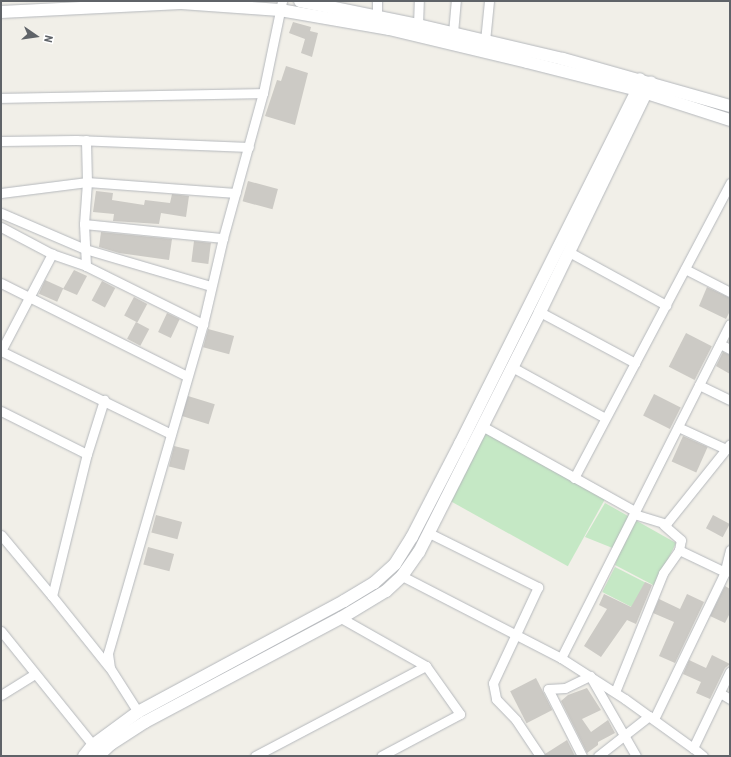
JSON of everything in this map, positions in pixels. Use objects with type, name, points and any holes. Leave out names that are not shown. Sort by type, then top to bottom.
[{"type":"street","points":[[303,1],[342,5],[377,17],[485,40],[644,86],[730,120]]},
{"type":"street","points":[[377,1],[377,17]]},
{"type":"street","points":[[418,25],[420,1]]},
{"type":"street","points":[[453,33],[456,1]]},
{"type":"street","points":[[485,40],[489,1]]},
{"type":"street","points":[[1,12],[181,3],[281,5],[730,106]]},
{"type":"street","points":[[110,668],[108,653],[203,324],[223,238],[263,93],[281,5]]},
{"type":"street","points":[[84,756],[98,753],[145,722],[341,618],[386,591],[402,576],[419,552],[429,533],[540,312],[569,252],[644,86]]},
{"type":"street","points":[[98,753],[138,712],[344,601],[374,583],[395,564],[416,531],[644,86]]},
{"type":"street","points":[[1,98],[263,93]]},
{"type":"street","points":[[1,141],[86,140],[249,146]]},
{"type":"street","points":[[86,140],[87,182],[84,224],[86,266]]},
{"type":"street","points":[[1,192],[87,182],[236,193]]},
{"type":"street","points":[[574,478],[730,183]]},
{"type":"street","points":[[1,213],[85,249],[211,286]]},
{"type":"street","points":[[84,224],[223,238]]},
{"type":"street","points":[[1,227],[52,254],[86,266],[203,324]]},
{"type":"street","points":[[569,252],[666,305]]},
{"type":"street","points":[[52,254],[1,351],[171,434]]},
{"type":"street","points":[[685,269],[730,292]]},
{"type":"street","points":[[1,283],[187,376]]},
{"type":"street","points":[[540,312],[635,363]]},
{"type":"street","points":[[561,658],[730,324]]},
{"type":"street","points":[[720,344],[730,349]]},
{"type":"street","points":[[512,367],[606,418]]},
{"type":"street","points":[[699,385],[730,400]]},
{"type":"street","points":[[52,596],[87,454],[104,400]]},
{"type":"street","points":[[1,410],[87,454]]},
{"type":"street","points":[[482,426],[635,512],[664,525],[681,540],[679,550],[663,573],[615,692]]},
{"type":"street","points":[[664,525],[728,447],[678,427]]},
{"type":"street","points":[[429,533],[538,586],[493,682],[496,699],[516,720],[540,756]]},
{"type":"street","points":[[1,535],[110,668],[138,712]]},
{"type":"street","points":[[679,550],[725,572]]},
{"type":"street","points":[[598,756],[651,717],[725,572],[730,550]]},
{"type":"street","points":[[402,576],[561,658],[615,692],[703,756]]},
{"type":"street","points":[[341,618],[426,666],[460,714],[380,756]]},
{"type":"street","points":[[1,630],[34,674],[98,753]]},
{"type":"street","points":[[255,756],[426,666]]},
{"type":"street","points":[[693,748],[730,671]]},
{"type":"street","points":[[1,695],[34,674]]},
{"type":"street","points":[[590,676],[636,756]]},
{"type":"street","points":[[582,756],[548,689],[564,688],[590,676]]},
{"type":"street","points":[[720,693],[730,700]]},
{"type":"green space","points":[[482,426],[607,495],[568,566],[443,497]]},
{"type":"green space","points":[[605,503],[676,543],[655,586],[615,565],[620,551],[585,537]]},
{"type":"green space","points":[[615,567],[645,582],[633,607],[602,592]]},
{"type":"building","points":[[293,22],[311,27],[310,31],[318,33],[312,57],[301,53],[305,39],[289,33]]},
{"type":"building","points":[[286,66],[308,73],[295,125],[265,116],[277,80],[281,81]]},
{"type":"building","points":[[248,181],[278,189],[273,209],[243,201]]},
{"type":"building","points":[[96,191],[113,193],[112,200],[144,205],[145,200],[170,203],[172,194],[189,196],[186,217],[161,213],[159,224],[113,221],[114,214],[93,212]]},
{"type":"building","points":[[101,232],[172,239],[169,260],[119,253],[99,247]]},
{"type":"building","points":[[194,241],[211,243],[208,264],[191,262]]},
{"type":"building","points":[[74,270],[87,276],[77,295],[63,289]]},
{"type":"building","points":[[45,280],[63,288],[57,302],[39,294]]},
{"type":"building","points":[[102,281],[115,288],[105,307],[92,300]]},
{"type":"building","points":[[707,287],[730,298],[730,311],[726,319],[699,306]]},
{"type":"building","points":[[134,297],[147,304],[137,323],[124,316]]},
{"type":"building","points":[[167,313],[180,319],[171,338],[158,332]]},
{"type":"building","points":[[136,322],[149,329],[140,346],[127,339]]},
{"type":"building","points":[[208,329],[234,336],[229,354],[203,347]]},
{"type":"building","points":[[686,333],[712,346],[695,380],[669,367]]},
{"type":"building","points":[[723,352],[730,355],[730,374],[716,366]]},
{"type":"building","points":[[654,394],[681,408],[670,429],[643,415]]},
{"type":"building","points":[[188,396],[215,404],[209,424],[182,416]]},
{"type":"building","points":[[683,436],[708,447],[696,473],[672,462]]},
{"type":"building","points":[[174,446],[190,450],[184,470],[169,466]]},
{"type":"building","points":[[156,515],[182,522],[177,539],[151,532]]},
{"type":"building","points":[[713,515],[730,524],[723,537],[706,528]]},
{"type":"building","points":[[148,547],[174,554],[169,571],[143,564]]},
{"type":"building","points":[[645,582],[652,585],[636,624],[627,620],[601,657],[584,646],[607,609],[599,605],[604,594],[631,607]]},
{"type":"building","points":[[725,586],[730,589],[730,613],[725,623],[710,616]]},
{"type":"building","points":[[687,594],[704,602],[675,663],[659,656],[674,622],[653,613],[659,599],[680,609]]},
{"type":"building","points":[[712,655],[730,664],[725,668],[710,699],[696,693],[701,682],[683,674],[689,660],[706,668]]},
{"type":"building","points":[[536,678],[552,710],[527,723],[510,691]]},
{"type":"building","points":[[587,688],[601,710],[582,719],[591,732],[608,720],[615,733],[598,742],[598,745],[587,753],[561,701],[568,695]]},
{"type":"building","points":[[567,740],[575,756],[546,756],[545,754]]}]
